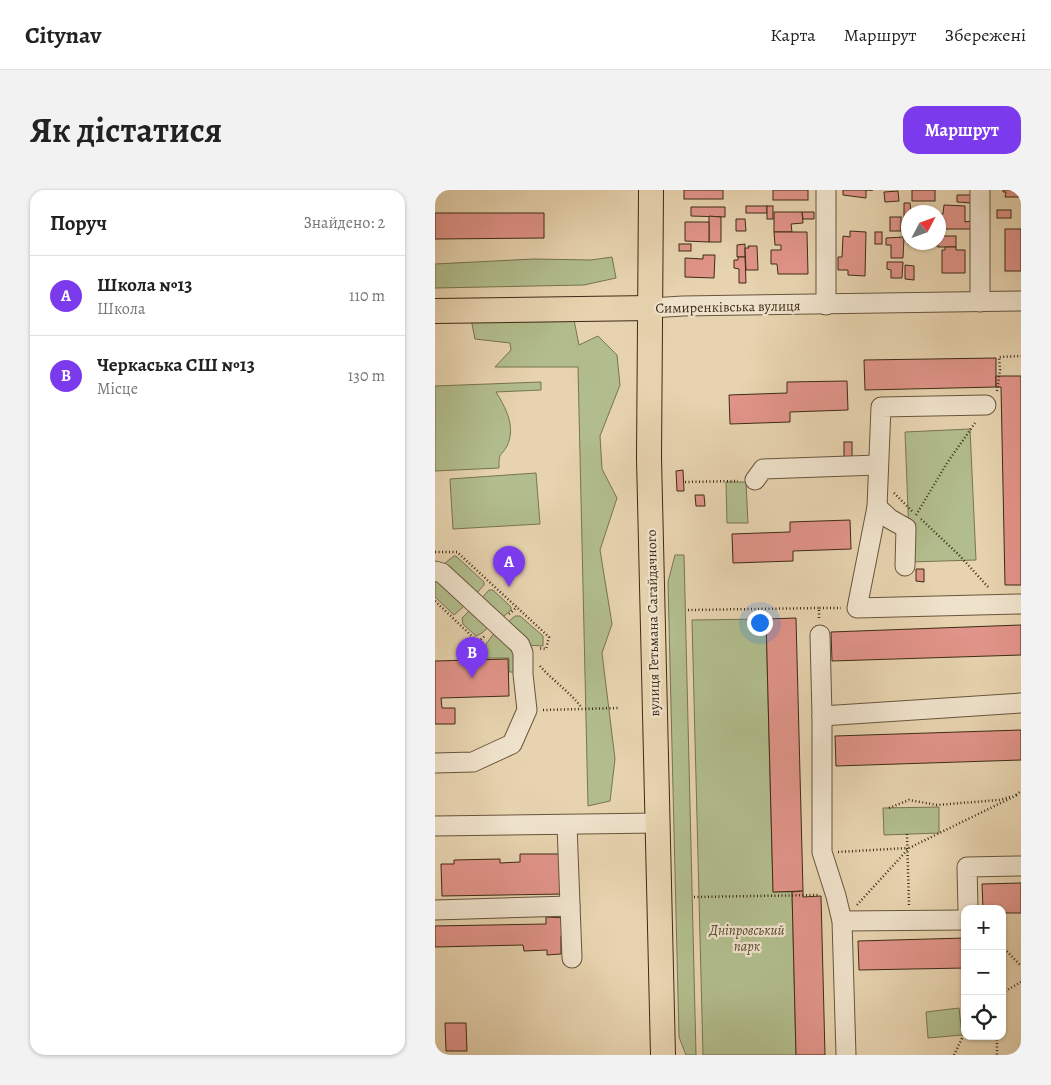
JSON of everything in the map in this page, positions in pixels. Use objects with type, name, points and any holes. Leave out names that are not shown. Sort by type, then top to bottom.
[{"type":"main road","name":"вулиця Гетьмана Сагайдачного","points":[[651,190],[649,458],[663,1055]]},
{"type":"main road","name":"Симиренківська вулиця","points":[[435,312],[651,308]]},
{"type":"street","points":[[826,190],[826,305]]},
{"type":"street","points":[[980,190],[980,302]]},
{"type":"street","name":"Симиренківська вулиця","points":[[651,308],[1021,301]]},
{"type":"street","points":[[986,405],[881,407],[877,507],[857,608],[1012,604]]},
{"type":"street","points":[[755,480],[763,469],[878,465]]},
{"type":"street","points":[[877,507],[890,519],[911,521],[905,566]]},
{"type":"street","points":[[435,571],[442,573],[520,646],[523,653],[527,710],[512,744],[473,762],[435,763]]},
{"type":"street","points":[[820,635],[822,852],[842,921],[846,1055]]},
{"type":"street","points":[[822,716],[1021,703]]},
{"type":"street","points":[[435,826],[658,823]]},
{"type":"street","points":[[567,824],[572,958]]},
{"type":"street","points":[[968,905],[967,867],[1021,866]]},
{"type":"street","points":[[435,910],[570,906]]},
{"type":"street","points":[[842,921],[961,920]]},
{"type":"path","points":[[911,521],[986,405],[994,402],[1000,370],[999,357],[1021,356]]},
{"type":"path","points":[[685,482],[755,480]]},
{"type":"path","points":[[891,490],[911,521],[959,555],[1012,604]]},
{"type":"path","points":[[435,552],[457,552],[549,637],[546,649],[520,646]]},
{"type":"path","points":[[435,600],[478,642],[498,625]]},
{"type":"path","points":[[819,608],[820,635]]},
{"type":"path","points":[[688,610],[857,608]]},
{"type":"path","points":[[520,646],[582,708]]},
{"type":"path","points":[[527,710],[618,708]]},
{"type":"path","points":[[842,921],[909,848],[1017,795],[1021,791]]},
{"type":"path","points":[[889,808],[909,800],[937,804],[999,800],[1017,795]]},
{"type":"path","points":[[907,834],[909,848],[909,920]]},
{"type":"path","points":[[822,852],[909,848]]},
{"type":"path","points":[[694,897],[836,896]]},
{"type":"path","points":[[1006,950],[1021,966]]},
{"type":"path","points":[[1006,991],[1021,982]]},
{"type":"path","points":[[955,1055],[962,1040]]},
{"type":"path","points":[[997,1040],[997,1055]]},
{"type":"green space","points":[[612,257],[616,278],[584,285],[435,288],[435,264],[534,259],[591,260]]},
{"type":"green space","points":[[471,319],[574,320],[579,345],[598,336],[617,355],[620,385],[600,436],[602,469],[617,498],[600,550],[612,624],[602,653],[615,759],[610,801],[588,806],[578,367],[495,367],[511,350],[510,343],[475,339]]},
{"type":"green space","points":[[541,382],[541,390],[496,392],[509,418],[510,425],[510,439],[500,457],[499,468],[435,471],[435,386]]},
{"type":"green space","points":[[970,429],[976,560],[910,562],[905,432]]},
{"type":"green space","points":[[536,473],[540,524],[453,529],[450,479]]},
{"type":"green space","points":[[726,482],[746,482],[748,523],[727,523]]},
{"type":"green space","points":[[675,555],[684,555],[696,1055],[686,1055],[679,1037],[668,582]]},
{"type":"green space","points":[[454,556],[484,582],[484,585],[476,594],[445,571],[445,563]]},
{"type":"green space","points":[[435,576],[463,598],[464,606],[454,615],[435,597]]},
{"type":"green space","points":[[489,590],[493,590],[511,607],[511,610],[503,617],[481,599]]},
{"type":"green space","points":[[469,611],[492,624],[476,636],[463,624],[462,618]]},
{"type":"green space","points":[[515,616],[520,616],[543,636],[543,646],[524,645],[508,622]]},
{"type":"green space","name":"Дніпровський парк","points":[[766,619],[773,892],[792,892],[796,1055],[703,1055],[692,620]]},
{"type":"green space","points":[[495,632],[517,649],[520,672],[509,672],[509,658],[486,658],[486,644]]},
{"type":"green space","points":[[939,807],[939,833],[884,835],[883,808]]},
{"type":"green space","points":[[959,1008],[961,1035],[928,1038],[926,1012]]},
{"type":"building","points":[[684,190],[723,190],[723,199],[684,199]]},
{"type":"building","points":[[773,190],[808,190],[808,200],[773,200]]},
{"type":"building","points":[[843,190],[866,190],[866,198],[843,195]]},
{"type":"building","points":[[912,190],[935,190],[935,201],[912,201]]},
{"type":"building","points":[[1003,190],[1021,190],[1021,197],[1005,197],[1006,192],[1003,192]]},
{"type":"building","points":[[898,191],[899,201],[885,202],[884,192]]},
{"type":"building","points":[[957,195],[972,195],[972,203],[957,202]]},
{"type":"building","points":[[946,205],[965,206],[965,222],[971,221],[971,229],[946,229]]},
{"type":"building","points":[[746,206],[767,206],[767,213],[746,213]]},
{"type":"building","points":[[767,206],[773,206],[773,219],[767,219]]},
{"type":"building","points":[[691,207],[725,207],[725,217],[691,216]]},
{"type":"building","points":[[997,210],[1011,210],[1011,218],[997,218]]},
{"type":"building","points":[[774,212],[802,212],[803,223],[791,224],[792,232],[774,232]]},
{"type":"building","points":[[802,212],[814,212],[814,219],[803,219]]},
{"type":"building","points":[[435,213],[544,213],[544,238],[435,239]]},
{"type":"building","points":[[709,216],[721,217],[721,242],[709,242]]},
{"type":"building","points":[[890,217],[901,217],[901,231],[890,231]]},
{"type":"building","points":[[736,219],[745,219],[746,231],[736,231]]},
{"type":"building","points":[[685,222],[709,222],[709,242],[685,241]]},
{"type":"building","points":[[1005,229],[1021,229],[1021,271],[1005,271]]},
{"type":"building","points":[[850,231],[866,232],[865,276],[848,275],[848,270],[838,270],[838,257],[842,257],[843,236],[850,237]]},
{"type":"building","points":[[774,232],[807,232],[808,274],[778,274],[777,264],[771,264],[771,250],[781,250],[781,245],[775,245]]},
{"type":"building","points":[[875,232],[882,232],[882,244],[875,244]]},
{"type":"building","points":[[946,236],[956,236],[956,247],[946,247]]},
{"type":"building","points":[[901,237],[903,258],[891,258],[891,245],[886,245],[886,238]]},
{"type":"building","points":[[679,244],[691,244],[691,251],[679,251]]},
{"type":"building","points":[[745,244],[745,257],[737,257],[737,245]]},
{"type":"building","points":[[748,246],[757,246],[758,270],[746,270],[745,248],[749,248]]},
{"type":"building","points":[[946,247],[956,247],[956,250],[965,250],[965,273],[942,273],[942,250],[946,250]]},
{"type":"building","points":[[703,255],[715,255],[714,278],[685,277],[685,258],[703,259]]},
{"type":"building","points":[[738,257],[745,257],[746,283],[739,283],[739,269],[734,268],[734,260],[738,260]]},
{"type":"building","points":[[887,262],[903,262],[902,278],[891,278],[891,270],[887,269]]},
{"type":"building","points":[[905,265],[914,266],[914,280],[905,279]]},
{"type":"building","points":[[996,358],[996,387],[865,390],[864,360]]},
{"type":"building","points":[[996,376],[1021,376],[1021,585],[1005,585],[1001,387],[996,387]]},
{"type":"building","points":[[847,381],[848,410],[790,412],[790,422],[730,424],[729,395],[787,393],[787,382]]},
{"type":"building","points":[[844,442],[852,442],[852,461],[844,461]]},
{"type":"building","points":[[683,470],[684,491],[677,491],[676,471]]},
{"type":"building","points":[[695,495],[704,495],[705,506],[696,506]]},
{"type":"building","points":[[850,520],[851,549],[793,551],[793,561],[733,563],[732,534],[790,532],[790,522]]},
{"type":"building","points":[[916,569],[924,569],[924,582],[916,581]]},
{"type":"building","points":[[796,618],[803,891],[773,892],[766,619]]},
{"type":"building","points":[[1021,625],[1021,655],[832,661],[831,632]]},
{"type":"building","points":[[508,659],[509,696],[441,698],[442,708],[455,708],[455,724],[435,724],[435,661]]},
{"type":"building","points":[[1021,730],[1021,760],[836,766],[835,736]]},
{"type":"building","points":[[520,854],[563,854],[564,894],[442,896],[441,864],[454,864],[454,860],[500,859],[500,863],[520,862]]},
{"type":"building","points":[[1021,883],[1021,913],[1006,913],[1006,905],[983,905],[982,884]]},
{"type":"building","points":[[803,891],[803,897],[821,896],[825,1055],[796,1055],[792,892]]},
{"type":"building","points":[[546,917],[568,918],[569,936],[561,936],[561,954],[547,955],[547,950],[524,951],[523,945],[435,947],[435,926],[546,924]]},
{"type":"building","points":[[961,938],[961,968],[859,970],[858,941]]},
{"type":"building","points":[[445,1023],[466,1023],[467,1051],[446,1051]]},
{"type":"place","name":"Школа №13","points":[[509,587]]},
{"type":"place","name":"Черкаська СШ №13","points":[[472,678]]}]
